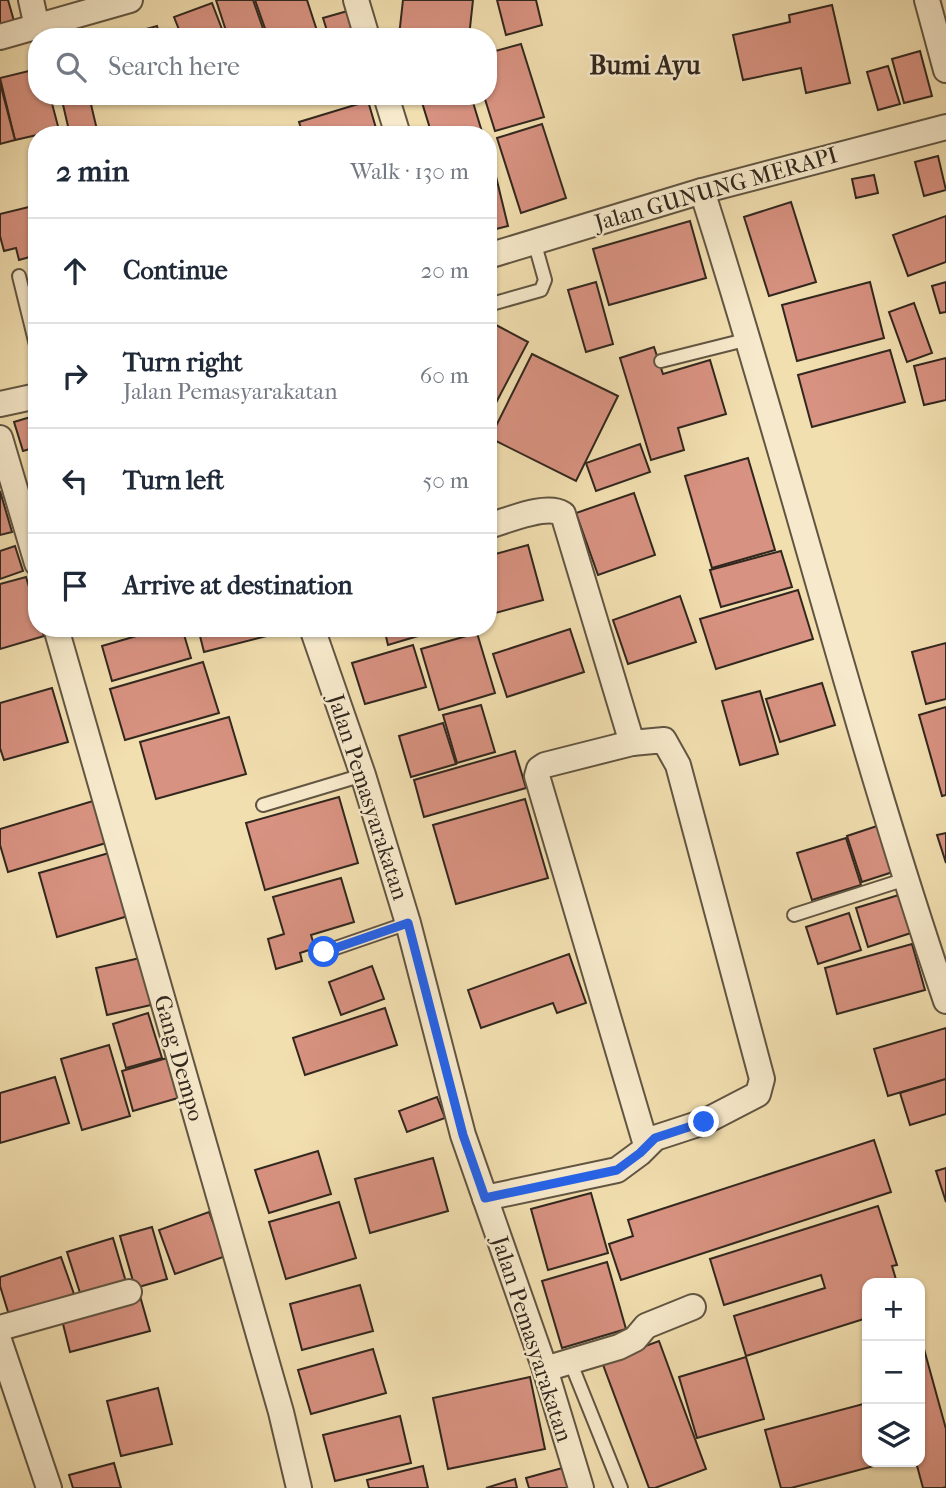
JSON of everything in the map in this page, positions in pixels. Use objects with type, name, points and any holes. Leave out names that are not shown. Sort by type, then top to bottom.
[{"type":"street","points":[[31,0],[37,27]]},
{"type":"street","points":[[33,28],[130,0]]},
{"type":"street","points":[[356,0],[364,28]]},
{"type":"street","points":[[927,0],[946,70]]},
{"type":"street","points":[[0,37],[28,29]]},
{"type":"street","points":[[389,105],[395,126]]},
{"type":"street","name":"Jalan GUNUNG MERAPI","points":[[497,253],[702,191],[946,127]]},
{"type":"street","points":[[702,191],[750,339],[906,879],[946,1001]]},
{"type":"street","points":[[0,404],[28,398]]},
{"type":"street","points":[[0,438],[28,533]]},
{"type":"street","points":[[497,523],[544,510],[551,509],[562,514],[632,743]]},
{"type":"street","name":"Gang Dempo","points":[[59,637],[277,1399],[299,1488]]},
{"type":"street","name":"Jalan Pemasyarakatan","points":[[315,637],[363,775],[408,923],[463,1135],[545,1369],[581,1488]]},
{"type":"street","points":[[485,1198],[617,1170],[655,1138],[704,1122],[758,1094],[762,1079],[678,765],[664,740],[632,743],[545,765],[539,769],[537,776],[646,1145]]},
{"type":"street","points":[[0,1328],[129,1292]]},
{"type":"street","points":[[545,1369],[619,1347],[635,1339],[646,1326],[693,1307]]},
{"type":"street","points":[[0,1343],[49,1488]]},
{"type":"lane","points":[[497,302],[541,290],[545,279],[534,241]]},
{"type":"lane","points":[[19,276],[28,312]]},
{"type":"lane","points":[[661,361],[750,339]]},
{"type":"lane","points":[[263,805],[363,775]]},
{"type":"lane","points":[[794,915],[906,879]]},
{"type":"lane","points":[[324,952],[408,923]]},
{"type":"lane","points":[[570,1361],[621,1488]]},
{"type":"building","points":[[0,0],[8,0],[14,21],[0,24]]},
{"type":"building","points":[[216,0],[253,0],[263,28],[225,28]]},
{"type":"building","points":[[255,0],[307,0],[316,28],[265,28]]},
{"type":"building","points":[[403,0],[473,0],[470,28],[400,28]]},
{"type":"building","points":[[497,0],[536,0],[542,25],[506,35]]},
{"type":"building","points":[[212,3],[222,28],[178,28],[174,17]]},
{"type":"building","points":[[832,5],[850,83],[806,93],[801,68],[743,80],[733,35],[790,22],[789,15]]},
{"type":"building","points":[[351,10],[356,28],[326,28],[323,18]]},
{"type":"building","points":[[521,44],[544,117],[497,130],[497,126],[493,126],[487,105],[497,105],[497,51]]},
{"type":"building","points":[[920,51],[932,96],[904,103],[892,59]]},
{"type":"building","points":[[888,66],[900,104],[878,110],[867,72]]},
{"type":"building","points":[[28,71],[28,105],[52,105],[58,126],[28,126],[28,137],[15,140],[0,78]]},
{"type":"building","points":[[0,83],[15,140],[0,144]]},
{"type":"building","points":[[63,105],[91,105],[96,126],[68,126]]},
{"type":"building","points":[[355,105],[369,105],[375,126],[300,126],[299,122]]},
{"type":"building","points":[[423,105],[474,105],[480,126],[429,126]]},
{"type":"building","points":[[542,124],[566,198],[521,213],[497,138]]},
{"type":"building","points":[[938,156],[946,190],[924,196],[915,162]]},
{"type":"building","points":[[874,175],[878,193],[856,198],[852,179]]},
{"type":"building","points":[[497,181],[508,226],[497,229]]},
{"type":"building","points":[[791,202],[816,282],[769,296],[744,217]]},
{"type":"building","points":[[28,207],[28,258],[19,260],[16,248],[4,251],[0,236],[0,214]]},
{"type":"building","points":[[946,216],[946,262],[908,276],[893,235]]},
{"type":"building","points":[[690,221],[706,278],[609,305],[593,249]]},
{"type":"building","points":[[596,282],[613,344],[586,352],[568,290]]},
{"type":"building","points":[[870,282],[884,338],[797,361],[782,305]]},
{"type":"building","points":[[946,282],[946,312],[940,313],[932,286]]},
{"type":"building","points":[[914,303],[932,353],[907,362],[889,312]]},
{"type":"building","points":[[497,326],[528,342],[497,401]]},
{"type":"building","points":[[654,347],[663,374],[710,360],[726,414],[678,428],[684,450],[651,460],[620,358]]},
{"type":"building","points":[[890,350],[905,402],[812,427],[798,375]]},
{"type":"building","points":[[532,354],[618,396],[576,481],[497,442],[497,424]]},
{"type":"building","points":[[946,358],[946,400],[924,405],[914,366]]},
{"type":"building","points":[[28,418],[28,450],[23,451],[14,422]]},
{"type":"building","points":[[640,444],[650,472],[596,491],[586,463]]},
{"type":"building","points":[[748,458],[775,550],[712,568],[685,476]]},
{"type":"building","points":[[0,491],[12,532],[0,535]]},
{"type":"building","points":[[634,493],[655,555],[598,575],[576,513]]},
{"type":"building","points":[[528,545],[543,600],[497,613],[497,554]]},
{"type":"building","points":[[15,546],[23,571],[0,579],[0,551]]},
{"type":"building","points":[[781,551],[792,587],[721,607],[710,570]]},
{"type":"building","points":[[26,577],[28,637],[41,637],[0,649],[0,584]]},
{"type":"building","points":[[798,590],[813,639],[716,669],[700,619]]},
{"type":"building","points":[[680,596],[696,642],[628,664],[613,620]]},
{"type":"building","points":[[570,629],[584,672],[507,697],[493,654]]},
{"type":"building","points":[[133,637],[185,637],[191,658],[112,681],[102,646]]},
{"type":"building","points":[[200,637],[263,637],[204,652]]},
{"type":"building","points":[[386,637],[415,637],[388,645]]},
{"type":"building","points":[[463,637],[478,637],[495,693],[439,710],[421,649]]},
{"type":"building","points":[[946,643],[946,699],[926,704],[912,652]]},
{"type":"building","points":[[413,645],[426,687],[365,704],[352,663]]},
{"type":"building","points":[[203,662],[219,713],[125,740],[110,689]]},
{"type":"building","points":[[822,683],[835,725],[780,742],[766,699]]},
{"type":"building","points":[[52,688],[68,742],[4,760],[0,748],[0,703]]},
{"type":"building","points":[[760,691],[778,754],[740,765],[722,701]]},
{"type":"building","points":[[481,705],[495,752],[457,763],[443,715]]},
{"type":"building","points":[[946,707],[946,795],[942,796],[919,715]]},
{"type":"building","points":[[229,717],[246,774],[156,799],[140,742]]},
{"type":"building","points":[[443,723],[456,764],[411,777],[399,736]]},
{"type":"building","points":[[515,751],[526,788],[424,817],[414,780]]},
{"type":"building","points":[[339,797],[358,863],[265,890],[246,823]]},
{"type":"building","points":[[525,799],[548,878],[456,904],[433,825]]},
{"type":"building","points":[[93,801],[106,843],[8,872],[0,845],[0,829]]},
{"type":"building","points":[[886,823],[902,869],[862,882],[847,836]]},
{"type":"building","points":[[946,833],[946,863],[937,835]]},
{"type":"building","points":[[846,838],[861,885],[812,900],[797,853]]},
{"type":"building","points":[[109,853],[128,916],[57,937],[39,873]]},
{"type":"building","points":[[341,878],[354,922],[311,935],[315,948],[300,953],[302,961],[276,969],[268,939],[284,934],[273,897]]},
{"type":"building","points":[[902,894],[914,932],[868,947],[856,908]]},
{"type":"building","points":[[849,913],[861,950],[818,964],[806,927]]},
{"type":"building","points":[[912,944],[925,990],[837,1014],[825,968]]},
{"type":"building","points":[[569,954],[586,1003],[557,1013],[553,1003],[481,1028],[468,990]]},
{"type":"building","points":[[140,958],[151,1005],[107,1015],[96,968]]},
{"type":"building","points":[[372,966],[384,999],[341,1015],[329,982]]},
{"type":"building","points":[[385,1008],[397,1045],[305,1075],[293,1038]]},
{"type":"building","points":[[148,1013],[162,1058],[126,1068],[113,1024]]},
{"type":"building","points":[[946,1028],[946,1079],[888,1096],[874,1049]]},
{"type":"building","points":[[109,1045],[130,1116],[82,1130],[61,1059]]},
{"type":"building","points":[[167,1058],[178,1098],[133,1111],[122,1071]]},
{"type":"building","points":[[55,1077],[69,1123],[0,1143],[0,1093]]},
{"type":"building","points":[[946,1079],[946,1114],[910,1125],[900,1093]]},
{"type":"building","points":[[437,1097],[445,1118],[407,1132],[399,1111]]},
{"type":"building","points":[[874,1140],[891,1192],[621,1280],[609,1244],[633,1236],[628,1220]]},
{"type":"building","points":[[318,1151],[331,1194],[269,1213],[255,1170]]},
{"type":"building","points":[[433,1158],[448,1211],[370,1233],[355,1179]]},
{"type":"building","points":[[946,1168],[946,1202],[936,1171]]},
{"type":"building","points":[[591,1193],[608,1253],[548,1270],[531,1209]]},
{"type":"building","points":[[339,1202],[356,1258],[286,1279],[269,1222]]},
{"type":"building","points":[[878,1206],[897,1265],[892,1266],[896,1278],[862,1278],[862,1320],[746,1356],[734,1316],[825,1288],[821,1275],[724,1305],[710,1259]]},
{"type":"building","points":[[209,1212],[226,1256],[175,1274],[159,1230]]},
{"type":"building","points":[[152,1227],[167,1279],[135,1288],[120,1236]]},
{"type":"building","points":[[113,1238],[126,1282],[81,1296],[67,1252]]},
{"type":"building","points":[[61,1257],[74,1294],[9,1315],[0,1277]]},
{"type":"building","points":[[607,1262],[626,1329],[562,1348],[542,1281]]},
{"type":"building","points":[[360,1285],[373,1331],[302,1350],[290,1304]]},
{"type":"building","points":[[140,1296],[150,1331],[70,1352],[61,1316]]},
{"type":"building","points":[[659,1341],[706,1469],[649,1488],[602,1362]]},
{"type":"building","points":[[373,1349],[386,1393],[311,1414],[298,1370]]},
{"type":"building","points":[[925,1353],[946,1429],[946,1487],[923,1488],[917,1467],[925,1467]]},
{"type":"building","points":[[746,1357],[764,1419],[697,1438],[679,1377]]},
{"type":"building","points":[[530,1377],[545,1449],[448,1469],[433,1398]]},
{"type":"building","points":[[158,1388],[172,1444],[121,1456],[107,1401]]},
{"type":"building","points":[[862,1404],[862,1467],[870,1467],[791,1488],[781,1488],[765,1430]]},
{"type":"building","points":[[400,1416],[411,1463],[335,1481],[323,1435]]},
{"type":"building","points":[[114,1463],[121,1488],[73,1488],[69,1475]]},
{"type":"building","points":[[423,1466],[428,1488],[369,1488],[367,1480]]},
{"type":"building","points":[[566,1467],[571,1488],[529,1488],[526,1478]]},
{"type":"building","points":[[515,1479],[517,1488],[486,1488]]},
{"type":"district","name":"Bumi Ayu","points":[[645,65]]},
{"type":"route","points":[[324,952],[408,923],[463,1135],[485,1198],[617,1170],[655,1138],[704,1122]]}]
